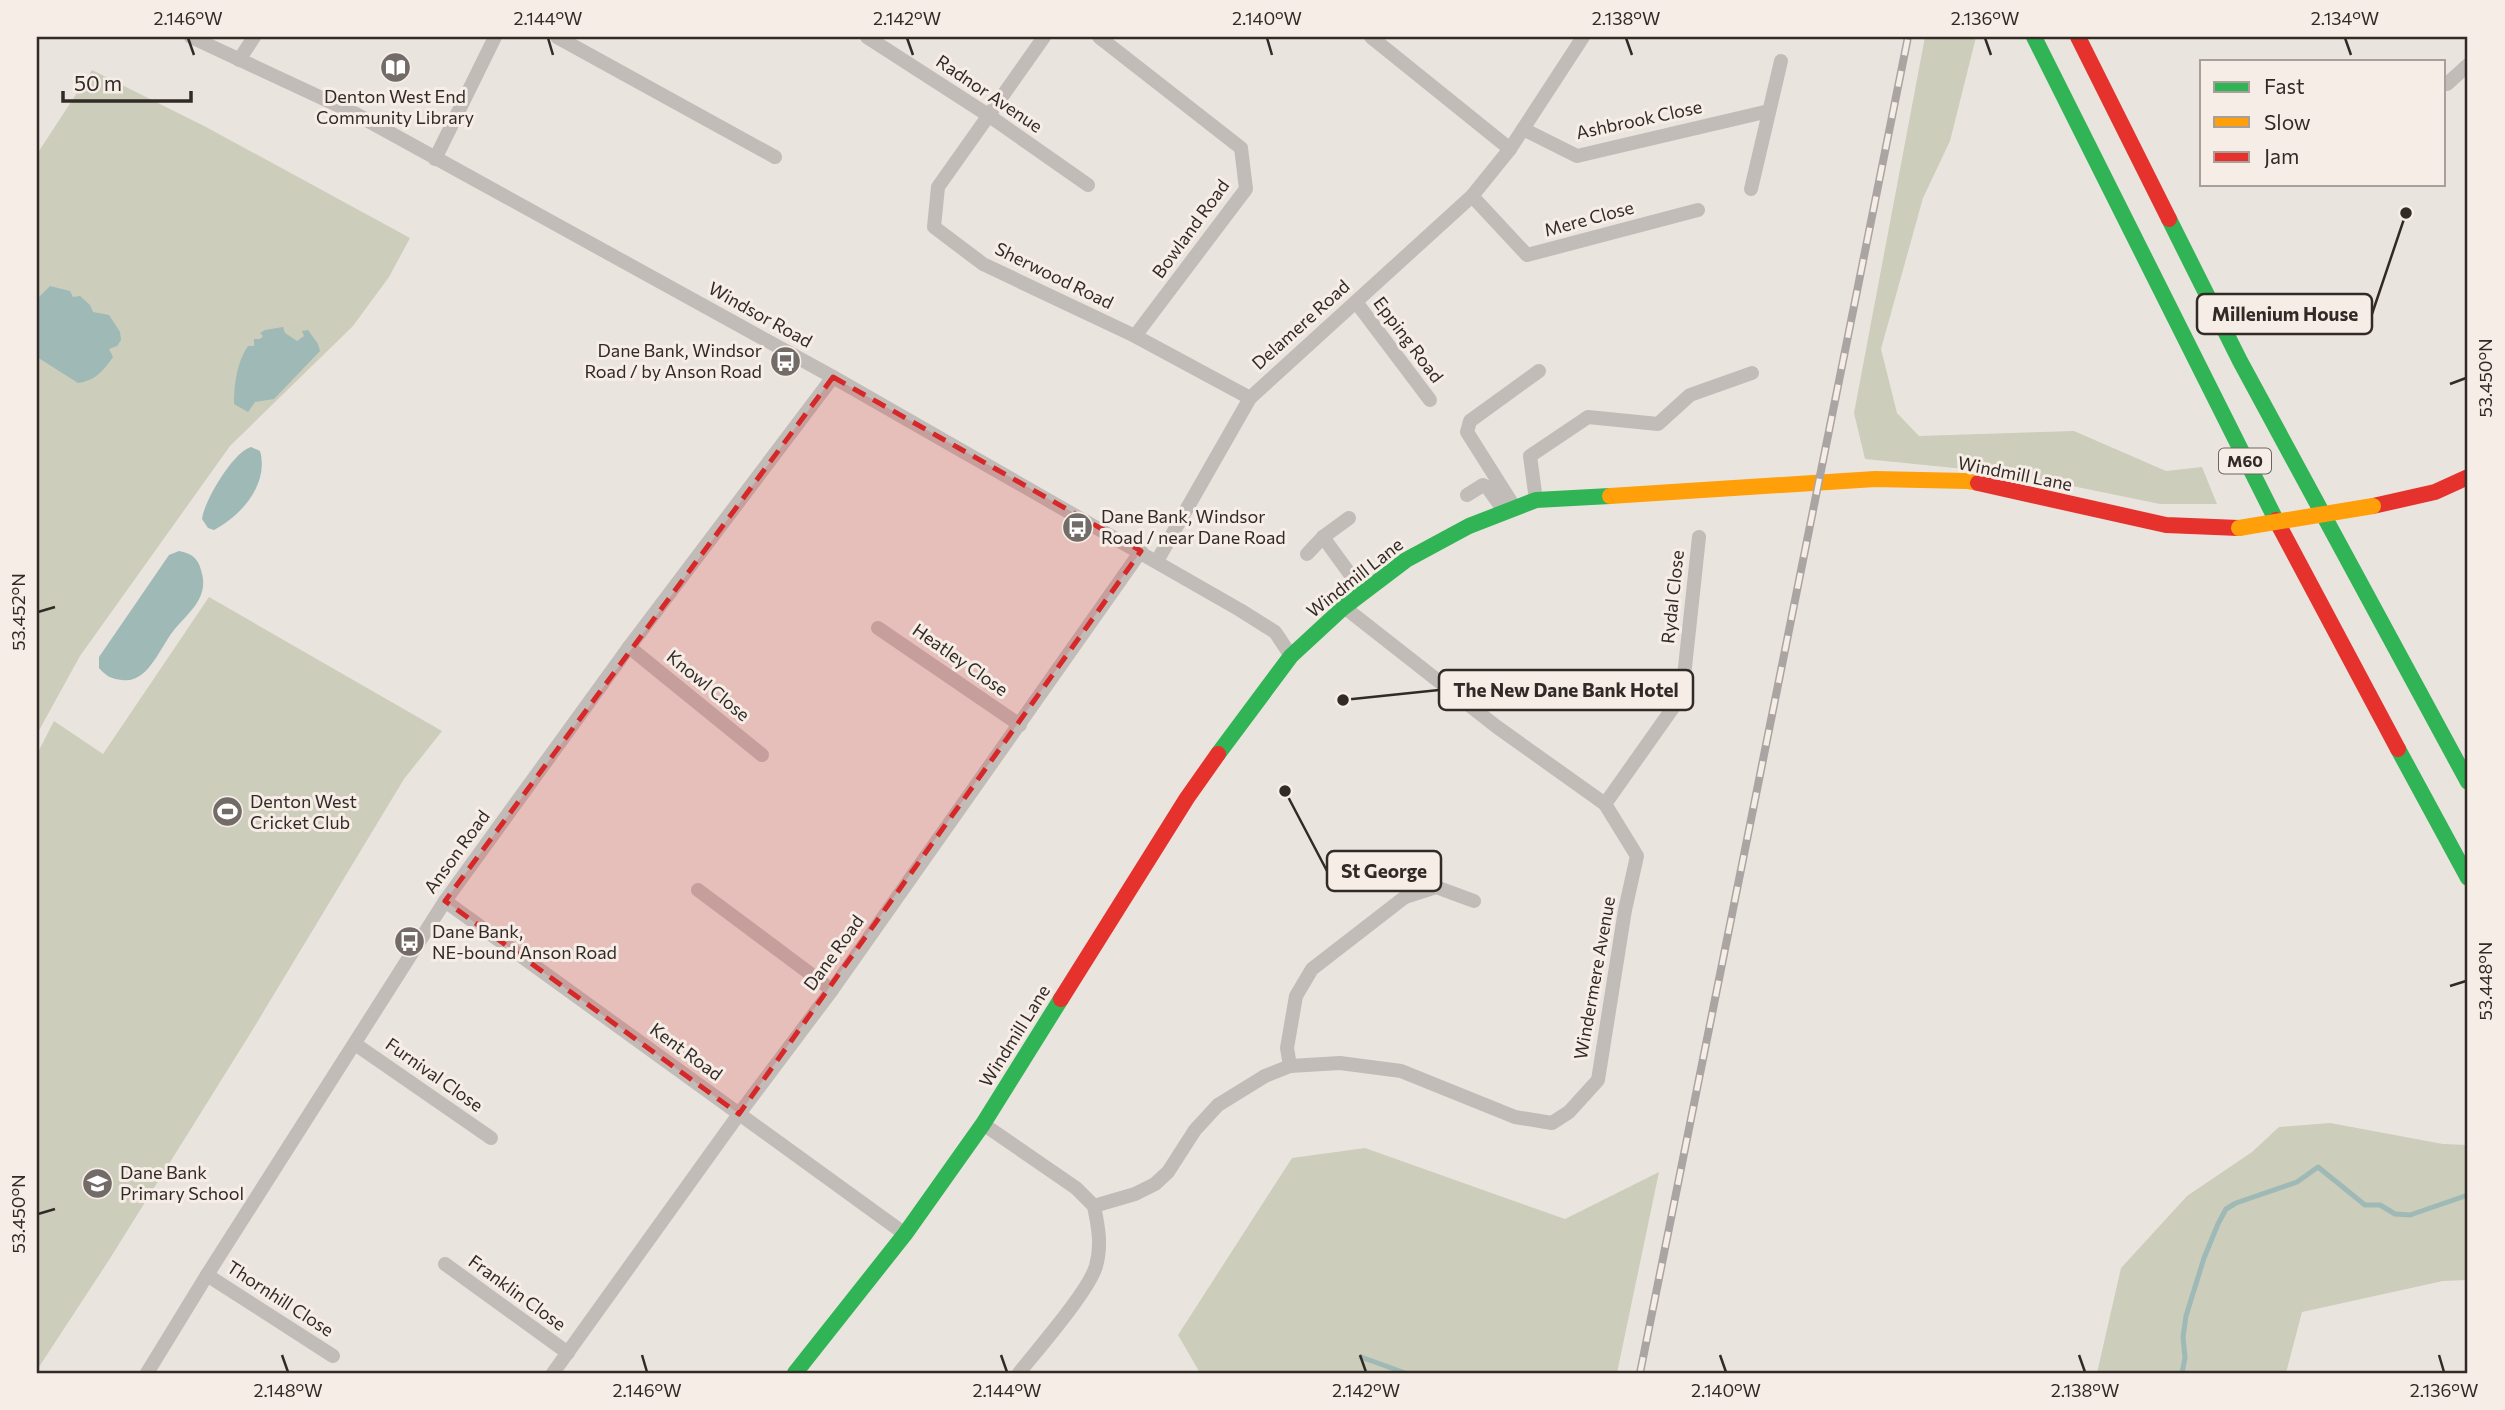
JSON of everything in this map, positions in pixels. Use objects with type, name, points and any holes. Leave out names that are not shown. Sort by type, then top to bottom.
[{"type":"main road","name":"M60","points":[[2034,37],[2303,575],[2468,878]]},
{"type":"main road","name":"M60","points":[[2078,37],[2240,361],[2468,782]]},
{"type":"main road","name":"Windmill Lane","points":[[795,1373],[905,1234],[983,1124],[1187,798],[1246,713],[1292,656],[1344,607],[1406,560],[1469,526],[1536,500],[1875,479],[1967,481],[2166,525],[2239,528],[2373,506],[2435,492],[2468,477]]},
{"type":"street","name":"Windsor Road","points":[[191,37],[354,113],[833,377],[1141,551],[1275,632],[1292,656]]},
{"type":"street","points":[[239,60],[254,37]]},
{"type":"street","points":[[435,159],[495,37]]},
{"type":"street","points":[[557,37],[775,157]]},
{"type":"street","name":"Radnor Avenue","points":[[867,37],[988,115],[1088,185]]},
{"type":"street","name":"Sherwood Road","points":[[1044,37],[938,187],[934,227],[982,264],[1135,336],[1250,398]]},
{"type":"street","name":"Bowland Road","points":[[1099,37],[1241,148],[1246,189],[1135,336]]},
{"type":"street","points":[[1371,37],[1510,149]]},
{"type":"street","name":"Delamere Road","points":[[1157,561],[1250,398],[1472,196],[1510,149],[1583,37]]},
{"type":"street","points":[[1751,188],[1781,61]]},
{"type":"street","points":[[2446,84],[2468,65]]},
{"type":"street","name":"Ashbrook Close","points":[[1523,129],[1577,156],[1769,111]]},
{"type":"street","name":"Mere Close","points":[[1472,196],[1527,255],[1698,210]]},
{"type":"street","name":"Epping Road","points":[[1356,302],[1430,400]]},
{"type":"street","points":[[1510,510],[1467,432],[1470,421],[1539,371]]},
{"type":"street","points":[[1536,500],[1530,456],[1588,417],[1658,424],[1690,395],[1752,373]]},
{"type":"street","name":"Anson Road","points":[[147,1373],[206,1275],[445,901],[629,647],[833,377]]},
{"type":"street","points":[[1467,495],[1483,485],[1510,510]]},
{"type":"street","points":[[1307,554],[1323,537],[1349,518]]},
{"type":"street","points":[[1323,537],[1363,593]]},
{"type":"street","name":"Rydal Close","points":[[1605,804],[1682,695],[1699,537]]},
{"type":"street","name":"Dane Road","points":[[553,1373],[739,1114],[832,990],[1141,551]]},
{"type":"street","name":"Windermere Avenue","points":[[1094,1206],[1135,1194],[1155,1184],[1168,1172],[1195,1130],[1218,1105],[1265,1076],[1290,1066],[1340,1063],[1401,1071],[1515,1117],[1552,1123],[1569,1112],[1598,1080],[1625,910],[1637,856],[1605,804],[1497,727],[1344,607]]},
{"type":"street","name":"Heatley Close","points":[[878,628],[1020,725]]},
{"type":"street","name":"Knowl Close","points":[[629,647],[762,755]]},
{"type":"street","points":[[1290,1066],[1287,1048],[1296,996],[1312,969],[1405,897],[1436,887],[1474,901]]},
{"type":"street","points":[[698,890],[832,990]]},
{"type":"street","name":"Kent Road","points":[[445,901],[905,1234]]},
{"type":"street","name":"Furnival Close","points":[[355,1044],[491,1138]]},
{"type":"street","points":[[983,1124],[1076,1188],[1094,1206],[1100,1234],[1096,1267],[1083,1290],[1022,1372]]},
{"type":"street","name":"Franklin Close","points":[[445,1264],[568,1353]]},
{"type":"street","name":"Thornhill Close","points":[[206,1275],[333,1356]]},
{"type":"highlighted area","points":[[833,377],[1141,551],[739,1114],[445,901]]},
{"type":"green space","points":[[1925,37],[1976,37],[1950,141],[1923,198],[1881,349],[1897,413],[1919,436],[2074,431],[2166,471],[2202,467],[2217,504],[2160,504],[2014,474],[1865,459],[1854,413]]},
{"type":"green space","points":[[92,70],[206,127],[410,238],[389,277],[353,326],[230,446],[80,656],[37,734],[37,154]]},
{"type":"green space","name":"Denton West Cricket Club","points":[[209,597],[442,731],[404,779],[250,1034],[37,1370],[37,754],[54,721],[103,754]]},
{"type":"green space","points":[[2330,1123],[2443,1144],[2468,1145],[2468,1280],[2443,1281],[2302,1312],[2286,1373],[2097,1373],[2121,1268],[2187,1196],[2252,1152],[2279,1127]]},
{"type":"green space","points":[[1365,1148],[1565,1219],[1659,1172],[1617,1373],[1200,1373],[1178,1335],[1292,1158]]},
{"type":"water","points":[[50,286],[70,291],[73,297],[80,296],[93,312],[109,315],[120,332],[121,340],[117,346],[109,349],[113,357],[102,371],[90,380],[78,383],[37,357],[37,299]]},
{"type":"water","points":[[283,327],[285,333],[297,341],[304,336],[302,331],[308,330],[320,351],[274,399],[255,402],[248,412],[234,404],[241,359],[248,346],[254,346],[254,339],[263,336],[260,333]]},
{"type":"water","points":[[251,447],[260,451],[262,463],[257,487],[234,516],[214,530],[208,528],[202,519],[214,490],[228,467]]},
{"type":"water","points":[[179,551],[193,557],[200,566],[203,580],[201,596],[146,670],[131,680],[109,677],[99,668],[99,657],[169,555]]},
{"type":"waterway","points":[[2182,1373],[2186,1316],[2204,1258],[2226,1209],[2297,1182],[2318,1167],[2365,1205],[2380,1205],[2395,1214],[2410,1215],[2468,1195]]},
{"type":"waterway","points":[[1361,1357],[1405,1373]]},
{"type":"railway","points":[[1640,1373],[1908,37]]},
{"type":"traffic: fast","points":[[2034,37],[2276,520]]},
{"type":"traffic: fast","points":[[2169,219],[2240,361],[2468,782]]},
{"type":"traffic: fast","points":[[1218,754],[1291,656],[1344,607],[1406,560],[1469,526],[1536,500],[1610,496]]},
{"type":"traffic: fast","points":[[2398,749],[2468,878]]},
{"type":"traffic: fast","points":[[795,1373],[905,1234],[983,1124],[1061,999]]},
{"type":"traffic: slow","points":[[1610,496],[1875,479],[1978,483]]},
{"type":"traffic: slow","points":[[2239,528],[2373,506]]},
{"type":"traffic: jam","points":[[2078,37],[2169,219]]},
{"type":"traffic: jam","points":[[2373,506],[2435,492],[2468,477]]},
{"type":"traffic: jam","points":[[1978,483],[2166,525],[2239,528]]},
{"type":"traffic: jam","points":[[2276,520],[2398,749]]},
{"type":"traffic: jam","points":[[1061,999],[1187,798],[1218,754]]},
{"type":"place","name":"Denton West End Community Library","points":[[395,67]]},
{"type":"place","name":"Millenium House","points":[[2406,213]]},
{"type":"place","name":"Dane Bank, Windsor Road / by Anson Road","points":[[785,361]]},
{"type":"place","name":"Dane Bank, Windsor Road / near Dane Road","points":[[1078,527]]},
{"type":"place","name":"The New Dane Bank Hotel","points":[[1343,700]]},
{"type":"place","name":"St George","points":[[1285,791]]},
{"type":"place","name":"Denton West Cricket Club","points":[[227,812]]},
{"type":"place","name":"Dane Bank, NE-bound Anson Road","points":[[409,942]]},
{"type":"place","name":"Dane Bank Primary School","points":[[97,1183]]}]
